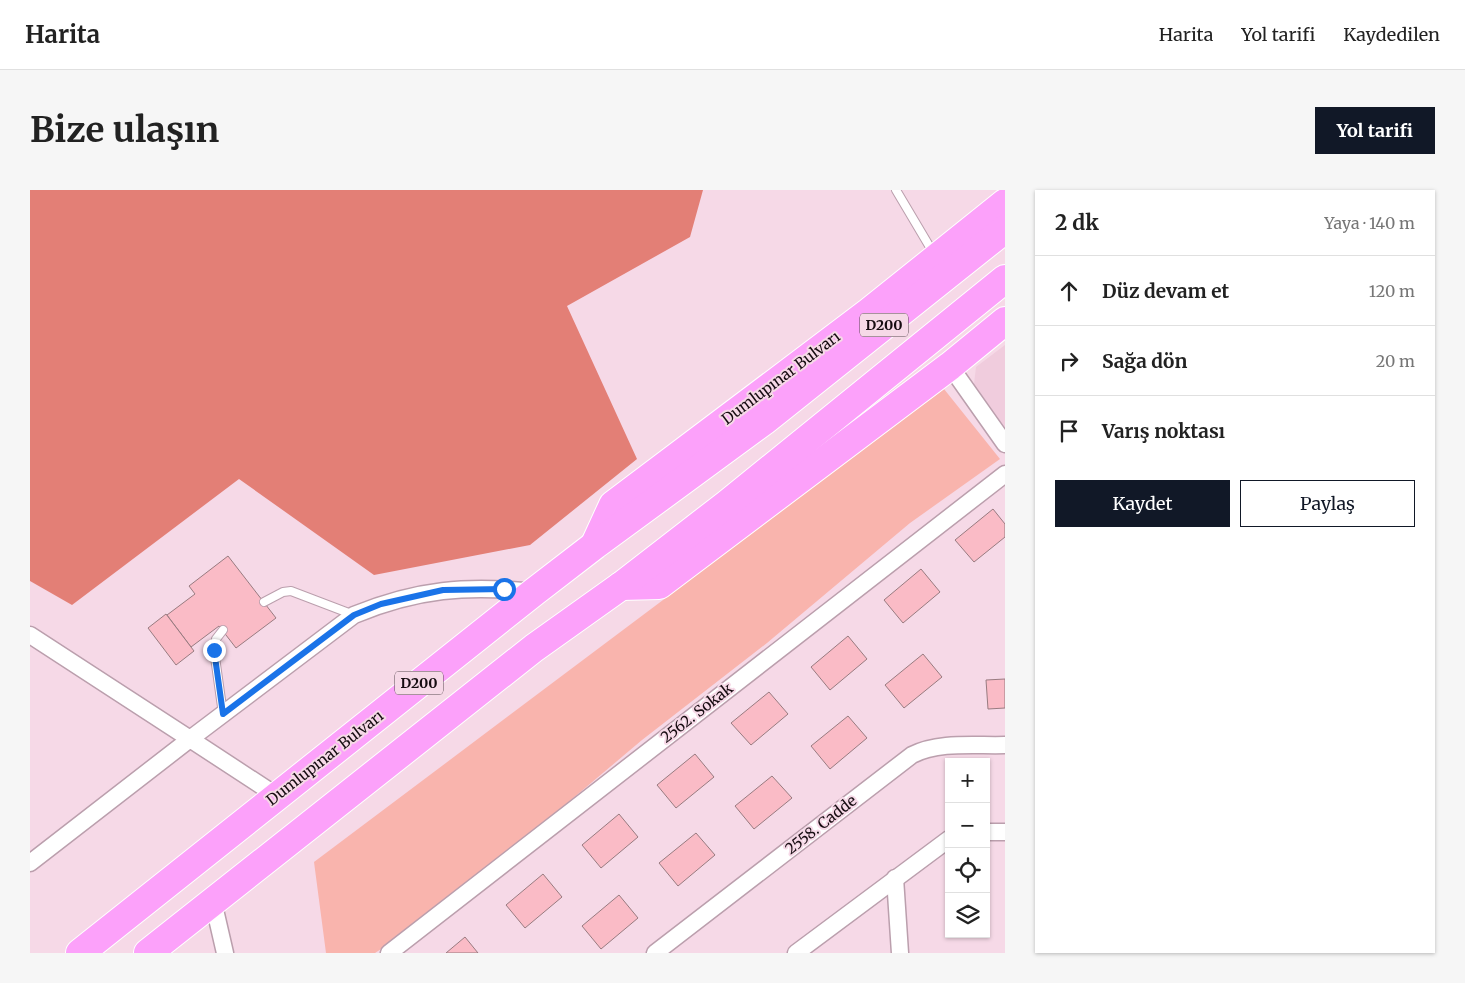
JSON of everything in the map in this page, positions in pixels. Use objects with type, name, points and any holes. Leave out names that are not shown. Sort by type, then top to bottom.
[{"type":"highway","name":"Dumlupınar Bulvarı","points":[[595,545],[613,505],[869,312],[1005,203]]},
{"type":"highway","name":"Dumlupınar Bulvarı","points":[[80,953],[534,592],[764,421],[1005,229]]},
{"type":"highway","name":"D200","points":[[148,953],[534,648],[621,586],[771,468],[1005,279]]},
{"type":"highway","points":[[621,586],[659,585],[950,366],[1005,321]]},
{"type":"street","points":[[950,366],[1005,444]]},
{"type":"street","name":"2562. Sokak","points":[[389,953],[1005,474]]},
{"type":"street","points":[[30,862],[354,615],[381,604],[443,590],[494,589],[534,592]]},
{"type":"street","points":[[30,635],[277,796]]},
{"type":"street","name":"2558. Cadde","points":[[665,950],[912,755],[924,749],[937,746],[1005,745]]},
{"type":"street","points":[[990,832],[1005,832]]},
{"type":"street","points":[[796,953],[945,842]]},
{"type":"street","points":[[896,878],[900,953]]},
{"type":"street","points":[[213,901],[225,953]]},
{"type":"lane","points":[[896,190],[936,258]]},
{"type":"lane","points":[[264,602],[278,594],[291,591],[354,615]]},
{"type":"lane","points":[[223,630],[216,639],[214,650],[223,714]]},
{"type":"shaded area","points":[[30,190],[703,190],[690,237],[567,306],[637,459],[530,545],[374,575],[239,479],[72,605],[30,581]]},
{"type":"shaded area","points":[[1005,345],[1005,428],[974,384],[976,367]]},
{"type":"shaded area","points":[[944,389],[1000,459],[910,523],[767,643],[642,740],[514,848],[404,934],[375,953],[326,953],[314,862]]},
{"type":"building","points":[[993,509],[1005,524],[1005,537],[974,562],[955,540]]},
{"type":"building","points":[[228,556],[276,618],[236,648],[219,626],[191,647],[167,615],[195,594],[189,586]]},
{"type":"building","points":[[921,569],[940,592],[903,623],[884,600]]},
{"type":"building","points":[[166,614],[194,651],[176,665],[148,628]]},
{"type":"building","points":[[848,636],[867,659],[830,690],[811,667]]},
{"type":"building","points":[[923,654],[942,677],[904,708],[885,685]]},
{"type":"building","points":[[1005,679],[1005,708],[988,709],[986,680]]},
{"type":"building","points":[[769,692],[788,714],[751,745],[731,723]]},
{"type":"building","points":[[848,716],[867,738],[830,769],[811,746]]},
{"type":"building","points":[[695,754],[714,777],[676,808],[657,785]]},
{"type":"building","points":[[772,776],[792,798],[754,829],[735,806]]},
{"type":"building","points":[[619,814],[638,837],[601,868],[582,845]]},
{"type":"building","points":[[696,833],[715,855],[678,886],[659,863]]},
{"type":"building","points":[[543,874],[562,897],[525,928],[506,905]]},
{"type":"building","points":[[619,895],[638,918],[601,949],[582,926]]},
{"type":"building","points":[[465,937],[478,953],[446,953]]},
{"type":"route","points":[[214,650],[223,714],[354,615],[381,604],[443,590],[504,589]]}]
